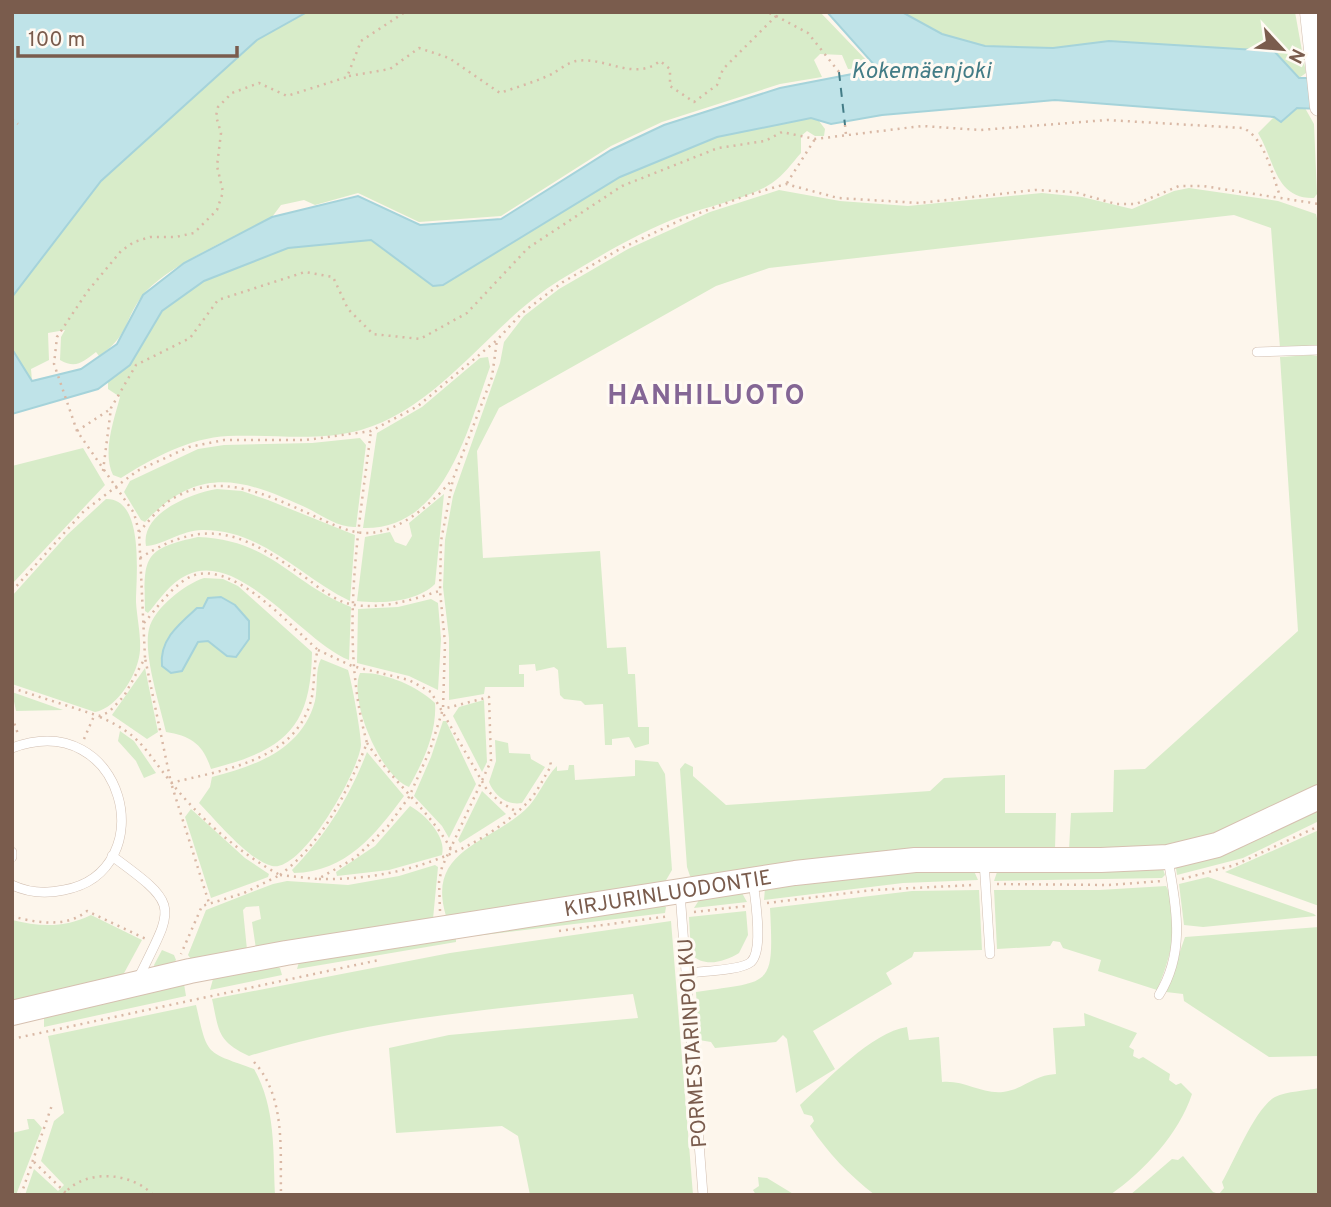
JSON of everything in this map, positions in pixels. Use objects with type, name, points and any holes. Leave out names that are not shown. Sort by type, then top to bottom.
[{"type":"street","points":[[1309,12],[1315,48],[1319,107]]},
{"type":"street","name":"KIRJURINLUODONTIE","points":[[12,1013],[190,971],[441,929],[681,903],[753,880],[876,863],[984,859],[1101,860],[1170,869],[1319,797]]},
{"type":"lane","points":[[1257,352],[1319,350]]},
{"type":"lane","points":[[12,885],[22,890],[47,894],[73,888],[95,876],[112,856],[121,831],[122,805],[114,782],[100,761],[79,747],[56,740],[17,746]]},
{"type":"lane","points":[[112,856],[152,885],[163,900],[167,920],[135,984]]},
{"type":"lane","points":[[984,859],[990,954]]},
{"type":"lane","points":[[1159,995],[1177,948],[1177,916],[1170,869]]},
{"type":"lane","points":[[686,973],[741,967],[752,961],[758,949],[753,880]]},
{"type":"lane","name":"PORMESTARINPOLKU","points":[[681,903],[703,1195]]},
{"type":"path","points":[[347,77],[361,41],[405,12]]},
{"type":"path","points":[[767,12],[808,33],[839,72]]},
{"type":"path","points":[[210,904],[171,783],[145,658],[139,532],[134,513],[113,487],[77,431],[54,364],[57,337],[87,292],[121,251],[134,242],[150,237],[176,237],[194,233],[217,210],[223,192],[218,166],[221,133],[216,117],[218,107],[232,93],[259,83],[287,96],[347,77],[390,69],[419,48],[449,58],[500,93],[551,74],[574,61],[596,61],[631,70],[651,68],[660,61],[670,69],[670,86],[694,102],[717,85],[723,69],[776,16]]},
{"type":"path","points":[[12,119],[18,124]]},
{"type":"path","points":[[103,471],[111,408],[136,365],[190,338],[218,300],[305,272],[333,277],[348,309],[373,334],[420,339],[467,313],[528,248],[622,186],[718,148],[765,141],[782,132],[815,139],[922,126],[980,130],[1107,120],[1243,128],[1252,132],[1259,143],[1280,196]]},
{"type":"path","points":[[845,125],[846,135]]},
{"type":"path","points":[[786,184],[815,139]]},
{"type":"path","points":[[12,591],[84,511],[137,471],[189,447],[224,440],[306,440],[371,431],[418,406],[497,340],[522,313],[553,290],[620,249],[681,220],[786,184],[838,198],[919,203],[1035,190],[1074,192],[1116,204],[1136,204],[1179,186],[1203,186],[1319,204]]},
{"type":"path","points":[[318,878],[355,858],[388,826],[409,797],[430,750],[443,709],[445,642],[440,591],[440,541],[453,479],[492,377],[497,340]]},
{"type":"path","points":[[77,431],[111,408]]},
{"type":"path","points":[[371,431],[358,533],[353,605],[352,666],[357,707],[367,743],[409,797],[425,812],[451,849]]},
{"type":"path","points":[[139,532],[166,503],[187,491],[214,485],[234,486],[271,496],[358,533],[385,530],[408,520],[453,479]]},
{"type":"path","points":[[140,558],[166,541],[187,535],[215,533],[244,539],[271,553],[329,595],[353,605],[382,606],[440,591]]},
{"type":"path","points":[[143,625],[170,592],[188,578],[204,573],[224,575],[249,589],[318,650],[352,666],[409,680],[431,692],[482,782],[499,802],[517,812]]},
{"type":"path","points":[[171,783],[244,764],[266,755],[284,742],[302,723],[310,704],[318,650]]},
{"type":"path","points":[[12,688],[99,716],[109,712],[124,696],[145,658]]},
{"type":"path","points":[[441,929],[439,882],[447,856],[491,761],[489,696],[443,709]]},
{"type":"path","points":[[79,747],[94,716]]},
{"type":"path","points":[[99,716],[139,739],[171,783],[229,840],[256,862],[280,875],[348,880],[387,874],[447,856],[530,801],[551,766],[550,760]]},
{"type":"path","points":[[12,717],[17,746]]},
{"type":"path","points":[[190,971],[189,962],[181,954],[202,906],[280,875],[317,839],[332,817],[367,743]]},
{"type":"path","points":[[559,931],[681,903],[755,905],[887,889],[985,884],[1109,885],[1170,869],[1235,864],[1319,826]]},
{"type":"path","points":[[12,916],[31,921],[59,922],[88,911],[155,943]]},
{"type":"path","points":[[12,1039],[385,958]]},
{"type":"path","points":[[254,1062],[265,1074],[276,1107],[281,1195]]},
{"type":"path","points":[[21,1195],[52,1105]]},
{"type":"path","points":[[34,1162],[65,1194],[89,1179],[113,1175],[135,1181],[153,1195]]},
{"type":"green space","points":[[307,12],[820,12],[869,63],[867,68],[848,69],[842,55],[820,54],[814,60],[822,77],[780,84],[662,122],[611,146],[501,216],[419,222],[358,193],[315,205],[304,200],[281,205],[272,217],[202,252],[153,285],[136,305],[116,342],[99,356],[96,352],[79,363],[66,363],[60,360],[61,337],[65,330],[48,333],[49,360],[31,369],[32,381],[12,349],[12,297],[101,181],[257,40]]},
{"type":"green space","points":[[902,12],[1295,12],[1306,73],[1299,78],[1109,41],[1053,48],[985,46],[942,34]]},
{"type":"green space","points":[[1297,108],[1305,108],[1314,124],[1317,194],[1314,198],[1301,197],[1284,185],[1258,133],[1274,117],[1282,122]]},
{"type":"green space","points":[[811,118],[819,121],[825,129],[824,136],[815,136],[807,131],[801,136],[801,153],[772,183],[751,194],[666,222],[560,280],[511,318],[441,383],[390,418],[361,430],[329,436],[228,436],[199,441],[172,450],[121,478],[113,475],[109,446],[120,397],[108,389],[108,382],[130,365],[162,311],[204,281],[288,248],[371,240],[433,286],[443,285],[620,177],[717,137]]},
{"type":"green space","points":[[1189,188],[1278,201],[1316,214],[1319,228],[1319,345],[1280,348],[1271,228],[1234,215],[769,268],[716,286],[499,408],[477,451],[483,558],[600,551],[607,648],[626,647],[628,674],[635,674],[638,727],[649,727],[649,744],[635,748],[629,737],[612,739],[612,745],[605,745],[603,704],[585,705],[581,701],[564,699],[560,695],[558,670],[554,667],[536,671],[535,664],[519,665],[519,674],[524,674],[524,687],[485,687],[484,694],[449,700],[449,638],[443,587],[445,540],[453,496],[500,363],[504,342],[524,316],[559,289],[628,249],[710,212],[779,190],[840,201],[908,206],[1042,193],[1082,197],[1132,209],[1174,191]]},
{"type":"green space","points":[[1319,356],[1319,790],[1282,809],[1177,847],[1069,850],[1071,813],[1113,812],[1114,770],[1145,769],[1298,631],[1280,357]]},
{"type":"green space","points":[[488,357],[490,367],[473,418],[449,471],[434,494],[415,512],[391,524],[363,528],[377,433],[422,407],[480,358]]},
{"type":"green space","points":[[360,438],[366,445],[356,527],[338,524],[265,490],[224,482],[204,484],[185,491],[165,503],[145,522],[141,520],[124,492],[130,481],[198,449],[224,445],[312,443]]},
{"type":"green space","points":[[83,448],[105,485],[12,584],[12,466]]},
{"type":"green space","points":[[217,489],[242,491],[355,535],[350,601],[280,556],[243,537],[202,530],[146,546],[146,534],[159,515],[182,500]]},
{"type":"green space","points":[[444,494],[435,584],[409,598],[377,602],[357,601],[365,537],[390,532],[395,542],[406,546],[412,536],[409,523]]},
{"type":"green space","points":[[106,499],[118,502],[127,511],[133,525],[137,558],[136,602],[140,650],[136,668],[126,688],[112,704],[95,712],[12,684],[12,596],[67,535]]},
{"type":"green space","points":[[198,537],[223,540],[263,554],[330,597],[351,607],[349,660],[311,635],[249,585],[228,575],[207,570],[187,575],[170,587],[148,613],[145,611],[145,579],[150,559],[166,546]]},
{"type":"green space","points":[[204,578],[223,579],[238,586],[312,652],[306,701],[299,718],[288,733],[257,754],[211,769],[200,747],[189,739],[166,732],[148,652],[149,629],[157,613],[180,591]]},
{"type":"green space","points":[[431,599],[438,603],[441,639],[438,690],[409,676],[357,663],[358,609],[398,607]]},
{"type":"green space","points":[[321,659],[348,670],[360,730],[358,758],[340,797],[313,838],[284,864],[272,866],[243,848],[199,803],[210,787],[212,777],[260,761],[288,744],[299,732],[309,718],[315,701]]},
{"type":"green space","points":[[145,668],[158,732],[147,739],[112,715]]},
{"type":"green space","points":[[360,673],[400,681],[435,703],[431,736],[409,787],[388,769],[370,736],[359,701]]},
{"type":"green space","points":[[12,692],[63,710],[16,711]]},
{"type":"green space","points":[[484,700],[487,762],[482,772],[453,716],[459,707]]},
{"type":"green space","points":[[443,721],[446,721],[476,784],[449,838],[442,826],[414,796]]},
{"type":"green space","points":[[120,731],[134,741],[156,773],[144,778],[136,761],[118,741]]},
{"type":"green space","points":[[495,740],[508,743],[509,753],[530,754],[531,759],[545,767],[522,803],[511,803],[502,798],[489,782],[496,761]]},
{"type":"green space","points":[[367,752],[404,796],[358,849],[329,866],[294,873],[292,870],[336,815]]},
{"type":"green space","points":[[635,760],[658,762],[665,774],[672,870],[665,882],[446,916],[442,894],[445,876],[452,862],[525,810],[557,766],[557,771],[568,770],[569,765],[574,765],[575,780],[635,776]]},
{"type":"green space","points":[[685,763],[693,767],[693,776],[726,805],[930,791],[944,778],[1005,775],[1005,813],[1056,813],[1055,849],[696,880],[690,876],[687,867],[680,769]]},
{"type":"green space","points":[[482,791],[506,814],[460,843],[458,840]]},
{"type":"green space","points":[[410,806],[434,827],[443,848],[442,855],[389,870],[337,876],[336,872],[375,846]]},
{"type":"green space","points":[[1319,806],[1319,821],[1243,858],[1177,875],[1175,862]]},
{"type":"green space","points":[[191,809],[245,858],[269,874],[268,877],[211,898],[185,817]]},
{"type":"green space","points":[[1319,830],[1319,906],[1225,872]]},
{"type":"green space","points":[[435,865],[438,867],[433,919],[256,949],[252,922],[261,919],[259,906],[246,907],[243,910],[247,950],[191,959],[188,955],[206,910],[273,884],[287,881],[348,885],[399,876]]},
{"type":"green space","points":[[998,869],[1163,869],[1165,875],[1162,878],[994,881]]},
{"type":"green space","points":[[878,871],[974,871],[978,880],[903,883],[764,900],[765,888]]},
{"type":"green space","points":[[1208,877],[1316,916],[1203,927],[1184,925],[1179,884]]},
{"type":"green space","points":[[1166,886],[1174,911],[1173,938],[1157,990],[1098,971],[1101,960],[1063,948],[1060,942],[1053,941],[1050,946],[997,949],[994,890],[1099,890]]},
{"type":"green space","points":[[979,890],[982,950],[914,952],[912,957],[886,973],[892,984],[813,1031],[835,1069],[796,1093],[787,1039],[783,1035],[776,1042],[715,1048],[711,1042],[699,1040],[696,992],[754,982],[763,976],[768,967],[771,953],[770,908],[912,891]]},
{"type":"green space","points":[[742,893],[747,902],[694,908],[701,897]]},
{"type":"green space","points":[[660,904],[666,907],[665,913],[475,936],[479,931]]},
{"type":"green space","points":[[746,911],[748,935],[739,953],[714,962],[702,961],[691,954],[689,917]]},
{"type":"green space","points":[[91,915],[142,940],[123,975],[13,1005],[12,920],[52,925]]},
{"type":"green space","points":[[671,921],[693,1195],[530,1195],[518,1136],[502,1126],[396,1133],[389,1048],[449,1035],[638,1018],[633,994],[488,1009],[391,1023],[249,1056],[231,1045],[221,1034],[212,999],[450,953]]},
{"type":"green space","points":[[1319,927],[1319,1056],[1269,1057],[1184,1001],[1183,994],[1166,992],[1185,937]]},
{"type":"green space","points":[[456,938],[456,942],[297,969],[299,962]]},
{"type":"green space","points":[[162,950],[174,955],[176,960],[173,964],[155,968],[154,965]]},
{"type":"green space","points":[[274,965],[280,968],[282,975],[210,990],[213,979]]},
{"type":"green space","points":[[184,984],[186,996],[44,1027],[44,1017]]},
{"type":"green space","points":[[196,1005],[203,1034],[211,1050],[226,1059],[254,1069],[261,1084],[270,1114],[275,1195],[25,1195],[34,1169],[58,1191],[64,1185],[41,1161],[54,1121],[64,1113],[48,1036]]},
{"type":"green space","points":[[1084,1013],[1137,1033],[1129,1047],[1134,1050],[1133,1056],[1139,1059],[1143,1057],[1170,1074],[1169,1080],[1176,1085],[1181,1083],[1192,1094],[1178,1123],[1159,1150],[1135,1175],[1110,1195],[875,1195],[832,1154],[810,1126],[814,1121],[812,1116],[804,1114],[800,1105],[865,1048],[893,1031],[907,1027],[909,1040],[939,1037],[942,1082],[995,1092],[1010,1090],[1056,1074],[1053,1028],[1085,1026]]},
{"type":"green space","points":[[1319,1088],[1319,1195],[1130,1195],[1172,1159],[1178,1160],[1183,1156],[1213,1192],[1219,1194],[1224,1188],[1222,1182],[1246,1136],[1267,1103],[1280,1095]]},
{"type":"green space","points":[[27,1119],[34,1119],[42,1128],[16,1195],[12,1195],[12,1133],[29,1129]]},
{"type":"green space","points":[[758,1177],[767,1178],[795,1195],[756,1195],[753,1190],[759,1186]]},
{"type":"water","points":[[12,12],[307,12],[257,40],[101,181],[12,297]]},
{"type":"water","name":"Kokemäenjoki","points":[[827,12],[902,12],[942,34],[985,46],[1053,48],[1109,41],[1274,51],[1299,78],[1319,78],[1319,109],[1297,108],[1281,122],[1274,117],[1055,100],[882,115],[831,124],[811,118],[717,137],[620,177],[443,285],[433,286],[371,240],[288,248],[204,281],[162,311],[130,365],[98,389],[12,414],[12,349],[32,381],[81,369],[117,344],[143,295],[184,263],[272,217],[358,196],[420,225],[501,219],[611,150],[664,125],[780,88],[878,69]]},
{"type":"water","points":[[221,597],[235,605],[249,621],[249,639],[236,657],[227,656],[208,641],[198,642],[182,671],[171,673],[162,666],[167,640],[197,608],[203,608],[208,598]]},
{"type":"ferry route","points":[[839,72],[845,125]]},
{"type":"district","name":"HANHILUOTO","points":[[707,394]]}]
